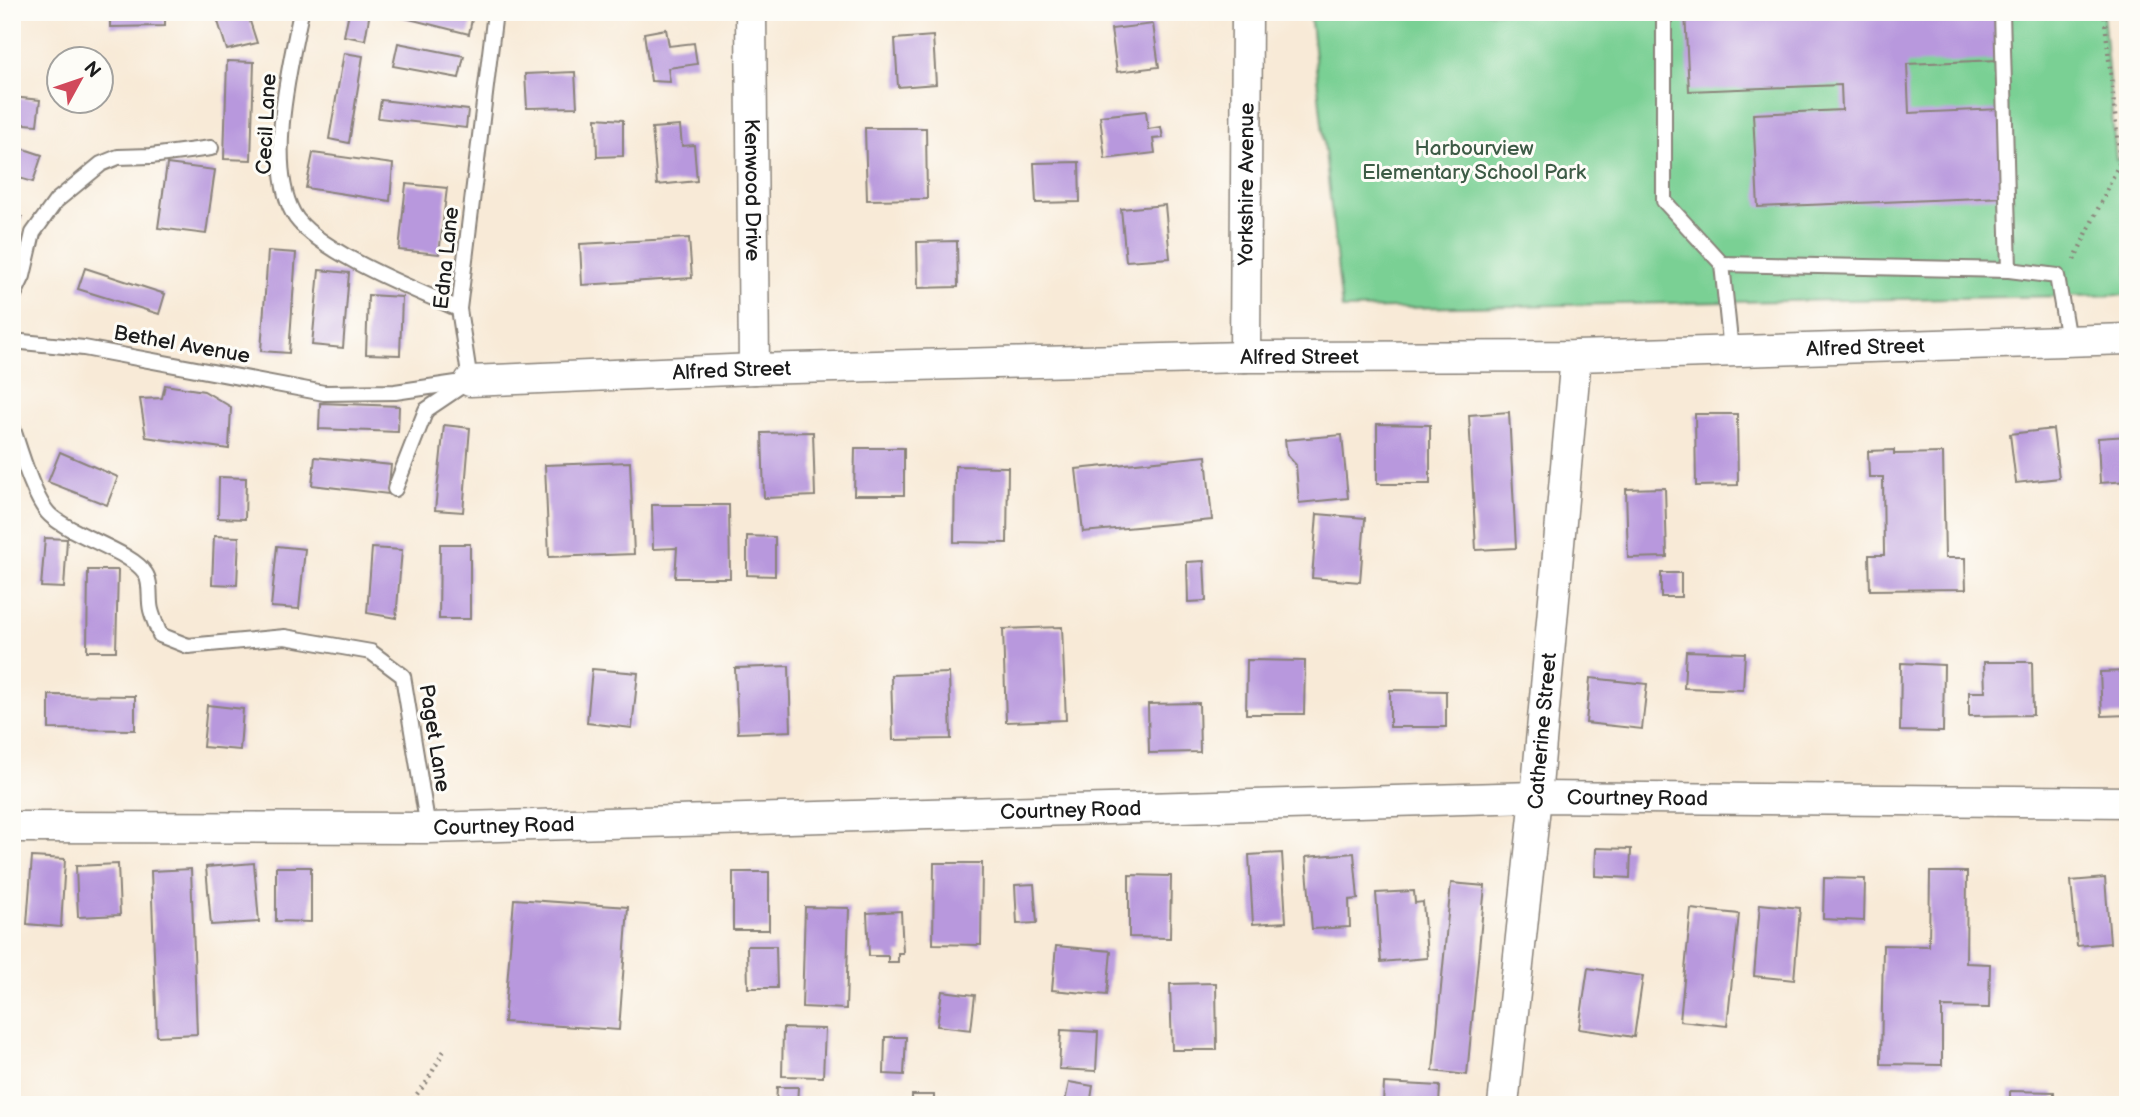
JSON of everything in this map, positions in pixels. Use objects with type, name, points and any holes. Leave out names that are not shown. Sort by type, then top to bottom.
[{"type":"street","name":"Kenwood Drive","points":[[751,12],[754,369]]},
{"type":"street","name":"Yorkshire Avenue","points":[[1245,357],[1247,12]]},
{"type":"street","name":"Alfred Street","points":[[470,381],[754,369],[1245,357],[1576,356],[2128,339]]},
{"type":"street","name":"Catherine Street","points":[[1503,1105],[1536,797],[1576,356]]},
{"type":"street","name":"Courtney Road","points":[[12,827],[428,828],[1536,797],[2128,802]]},
{"type":"lane","name":"Cecil Lane","points":[[301,12],[284,94],[282,184],[294,215],[318,240],[459,309]]},
{"type":"lane","name":"Edna Lane","points":[[470,381],[459,309],[495,12]]},
{"type":"lane","points":[[1664,12],[1664,201],[1722,264],[1731,351]]},
{"type":"lane","points":[[2002,12],[2009,270]]},
{"type":"lane","points":[[12,299],[23,276],[33,233],[56,201],[101,164],[118,157],[151,156],[211,148]]},
{"type":"lane","points":[[1722,264],[2009,270],[2057,276],[2058,295],[2068,340]]},
{"type":"lane","name":"Bethel Avenue","points":[[12,341],[84,348],[324,393],[395,392],[470,381]]},
{"type":"lane","points":[[395,489],[426,410],[470,381]]},
{"type":"lane","name":"Paget Lane","points":[[12,426],[26,467],[48,514],[89,541],[132,561],[148,576],[151,609],[160,635],[188,646],[285,637],[371,652],[403,676],[428,828]]},
{"type":"path","points":[[2058,295],[2120,162],[2104,12]]},
{"type":"path","points":[[2123,12],[2128,61]]},
{"type":"path","points":[[408,1105],[426,1083],[445,1049]]},
{"type":"green space","name":"Harbourview Elementary School Park","points":[[1310,12],[2103,12],[2116,160],[2128,159],[2128,295],[1342,309]]},
{"type":"building","points":[[110,12],[165,12],[165,26],[110,27]]},
{"type":"building","points":[[215,12],[247,12],[257,43],[227,50]]},
{"type":"building","points":[[349,12],[370,12],[365,40],[344,36]]},
{"type":"building","points":[[393,12],[473,14],[469,34],[393,15]]},
{"type":"building","points":[[1685,12],[1996,12],[1998,60],[1907,64],[1909,113],[2001,109],[2005,197],[1758,207],[1753,114],[1842,110],[1841,85],[1689,91]]},
{"type":"building","points":[[1153,24],[1159,67],[1117,72],[1111,29]]},
{"type":"building","points":[[666,29],[669,46],[694,43],[697,64],[668,68],[670,82],[651,81],[644,33]]},
{"type":"building","points":[[933,36],[936,84],[898,87],[895,39]]},
{"type":"building","points":[[398,43],[464,56],[459,78],[393,66]]},
{"type":"building","points":[[344,53],[363,56],[349,143],[329,139]]},
{"type":"building","points":[[227,61],[254,62],[251,160],[224,159]]},
{"type":"building","points":[[575,72],[577,107],[527,108],[525,74]]},
{"type":"building","points":[[12,97],[40,100],[37,125],[12,123]]},
{"type":"building","points":[[381,100],[468,110],[466,128],[378,118]]},
{"type":"building","points":[[1146,111],[1148,129],[1161,127],[1163,138],[1153,139],[1155,153],[1105,159],[1100,116]]},
{"type":"building","points":[[596,118],[623,120],[623,156],[597,157]]},
{"type":"building","points":[[680,126],[682,146],[694,145],[697,181],[657,185],[652,128]]},
{"type":"building","points":[[865,128],[926,128],[927,199],[867,200]]},
{"type":"building","points":[[12,145],[42,155],[33,182],[12,176]]},
{"type":"building","points":[[313,153],[393,164],[390,201],[306,188]]},
{"type":"building","points":[[1079,162],[1080,202],[1036,203],[1034,163]]},
{"type":"building","points":[[167,164],[215,170],[206,234],[158,228]]},
{"type":"building","points":[[406,184],[447,188],[439,254],[399,250]]},
{"type":"building","points":[[1165,205],[1170,258],[1126,261],[1121,209]]},
{"type":"building","points":[[12,213],[22,217],[12,239]]},
{"type":"building","points":[[689,238],[692,278],[582,285],[580,244]]},
{"type":"building","points":[[957,241],[958,287],[918,288],[917,242]]},
{"type":"building","points":[[268,251],[296,253],[289,353],[261,351]]},
{"type":"building","points":[[85,268],[165,294],[159,314],[78,289]]},
{"type":"building","points":[[319,270],[349,273],[343,348],[312,345]]},
{"type":"building","points":[[368,295],[402,297],[400,355],[366,354]]},
{"type":"building","points":[[165,385],[204,391],[231,407],[229,449],[146,437],[140,399],[162,398]]},
{"type":"building","points":[[320,403],[399,406],[398,432],[319,429]]},
{"type":"building","points":[[1509,412],[1516,548],[1476,550],[1469,415]]},
{"type":"building","points":[[1695,414],[1737,414],[1738,485],[1696,486]]},
{"type":"building","points":[[1377,424],[1430,425],[1430,484],[1377,484]]},
{"type":"building","points":[[444,425],[470,428],[463,512],[435,510]]},
{"type":"building","points":[[2053,429],[2059,478],[2016,483],[2010,434]]},
{"type":"building","points":[[813,432],[815,496],[764,498],[762,433]]},
{"type":"building","points":[[1342,435],[1348,498],[1299,503],[1296,465],[1287,455],[1285,440]]},
{"type":"building","points":[[2128,436],[2128,481],[2100,483],[2098,438]]},
{"type":"building","points":[[855,448],[904,448],[904,495],[854,495]]},
{"type":"building","points":[[1894,450],[1894,454],[1943,453],[1945,558],[1965,558],[1966,589],[1870,590],[1869,555],[1884,555],[1883,477],[1869,477],[1868,451]]},
{"type":"building","points":[[60,452],[118,477],[107,505],[48,482]]},
{"type":"building","points":[[1206,456],[1212,520],[1083,532],[1076,469]]},
{"type":"building","points":[[315,457],[391,465],[388,494],[312,485]]},
{"type":"building","points":[[630,462],[634,554],[549,557],[545,465]]},
{"type":"building","points":[[955,466],[1008,467],[1007,543],[954,542]]},
{"type":"building","points":[[219,477],[246,478],[245,519],[218,518]]},
{"type":"building","points":[[1665,488],[1667,557],[1628,558],[1626,489]]},
{"type":"building","points":[[652,505],[729,505],[730,578],[675,578],[677,548],[653,549]]},
{"type":"building","points":[[1317,514],[1365,518],[1360,582],[1312,578]]},
{"type":"building","points":[[214,536],[239,537],[237,585],[212,584]]},
{"type":"building","points":[[747,536],[775,537],[775,576],[747,575]]},
{"type":"building","points":[[45,538],[67,539],[64,588],[41,587]]},
{"type":"building","points":[[440,544],[470,544],[470,619],[439,619]]},
{"type":"building","points":[[277,546],[305,549],[299,609],[271,607]]},
{"type":"building","points":[[372,548],[402,550],[396,618],[367,613]]},
{"type":"building","points":[[1204,561],[1206,601],[1188,602],[1187,562]]},
{"type":"building","points":[[88,570],[118,570],[116,651],[87,651]]},
{"type":"building","points":[[1661,573],[1681,573],[1681,597],[1661,597]]},
{"type":"building","points":[[1062,627],[1066,720],[1006,722],[1003,629]]},
{"type":"building","points":[[1686,651],[1745,653],[1743,690],[1684,688]]},
{"type":"building","points":[[1247,660],[1305,661],[1304,714],[1246,714]]},
{"type":"building","points":[[1984,662],[2032,662],[2033,715],[1969,716],[1969,692],[1985,692]]},
{"type":"building","points":[[1901,663],[1944,665],[1943,732],[1900,731]]},
{"type":"building","points":[[789,666],[791,731],[738,733],[735,668]]},
{"type":"building","points":[[592,669],[638,673],[632,728],[587,723]]},
{"type":"building","points":[[2128,671],[2128,715],[2102,716],[2100,672]]},
{"type":"building","points":[[949,673],[951,739],[893,740],[891,675]]},
{"type":"building","points":[[1590,678],[1647,684],[1642,729],[1586,723]]},
{"type":"building","points":[[1390,690],[1446,691],[1446,727],[1390,727]]},
{"type":"building","points":[[49,695],[135,696],[135,730],[49,729]]},
{"type":"building","points":[[1199,703],[1200,752],[1149,753],[1148,704]]},
{"type":"building","points":[[207,705],[243,709],[240,750],[203,747]]},
{"type":"building","points":[[1596,848],[1631,849],[1630,878],[1595,876]]},
{"type":"building","points":[[1282,853],[1286,922],[1253,924],[1249,855]]},
{"type":"building","points":[[1354,853],[1358,899],[1349,900],[1350,927],[1312,929],[1306,857]]},
{"type":"building","points":[[32,857],[65,859],[61,927],[27,924]]},
{"type":"building","points":[[254,863],[259,922],[211,925],[206,867]]},
{"type":"building","points":[[934,863],[982,863],[981,945],[933,944]]},
{"type":"building","points":[[118,864],[120,915],[78,917],[76,866]]},
{"type":"building","points":[[276,867],[311,867],[311,922],[276,921]]},
{"type":"building","points":[[191,869],[197,1034],[157,1036],[151,871]]},
{"type":"building","points":[[733,872],[769,872],[769,930],[733,930]]},
{"type":"building","points":[[1930,872],[1967,872],[1966,963],[1990,964],[1989,1008],[1942,1007],[1942,1065],[1881,1064],[1883,945],[1929,946]]},
{"type":"building","points":[[1129,875],[1171,876],[1170,938],[1129,937]]},
{"type":"building","points":[[1824,878],[1865,879],[1864,921],[1823,919]]},
{"type":"building","points":[[2105,878],[2110,943],[2077,946],[2071,881]]},
{"type":"building","points":[[1451,883],[1485,886],[1467,1075],[1433,1071]]},
{"type":"building","points":[[1034,884],[1037,923],[1017,924],[1015,885]]},
{"type":"building","points":[[1414,891],[1415,903],[1423,902],[1427,958],[1381,962],[1376,893]]},
{"type":"building","points":[[514,899],[628,907],[619,1030],[504,1022]]},
{"type":"building","points":[[1760,904],[1800,908],[1794,980],[1754,976]]},
{"type":"building","points":[[805,907],[849,908],[846,1009],[802,1007]]},
{"type":"building","points":[[1691,909],[1739,914],[1727,1026],[1680,1021]]},
{"type":"building","points":[[901,911],[903,953],[898,953],[898,962],[888,962],[888,956],[869,956],[867,913]]},
{"type":"building","points":[[747,946],[776,946],[777,988],[748,988]]},
{"type":"building","points":[[1056,946],[1111,951],[1107,995],[1052,990]]},
{"type":"building","points":[[1588,968],[1643,976],[1634,1037],[1579,1029]]},
{"type":"building","points":[[1216,983],[1217,1050],[1172,1050],[1170,984]]},
{"type":"building","points":[[942,991],[975,995],[971,1030],[937,1026]]},
{"type":"building","points":[[783,1028],[825,1029],[823,1077],[782,1076]]},
{"type":"building","points":[[1061,1030],[1098,1032],[1096,1071],[1059,1069]]},
{"type":"building","points":[[885,1037],[906,1037],[904,1075],[884,1074]]},
{"type":"building","points":[[1069,1082],[1093,1086],[1090,1105],[1065,1102]]},
{"type":"building","points":[[1384,1083],[1440,1086],[1439,1105],[1383,1105]]},
{"type":"building","points":[[777,1087],[798,1087],[797,1105],[776,1105]]},
{"type":"building","points":[[2010,1091],[2054,1092],[2054,1105],[2010,1105]]},
{"type":"building","points":[[912,1095],[934,1095],[934,1105],[912,1105]]}]
